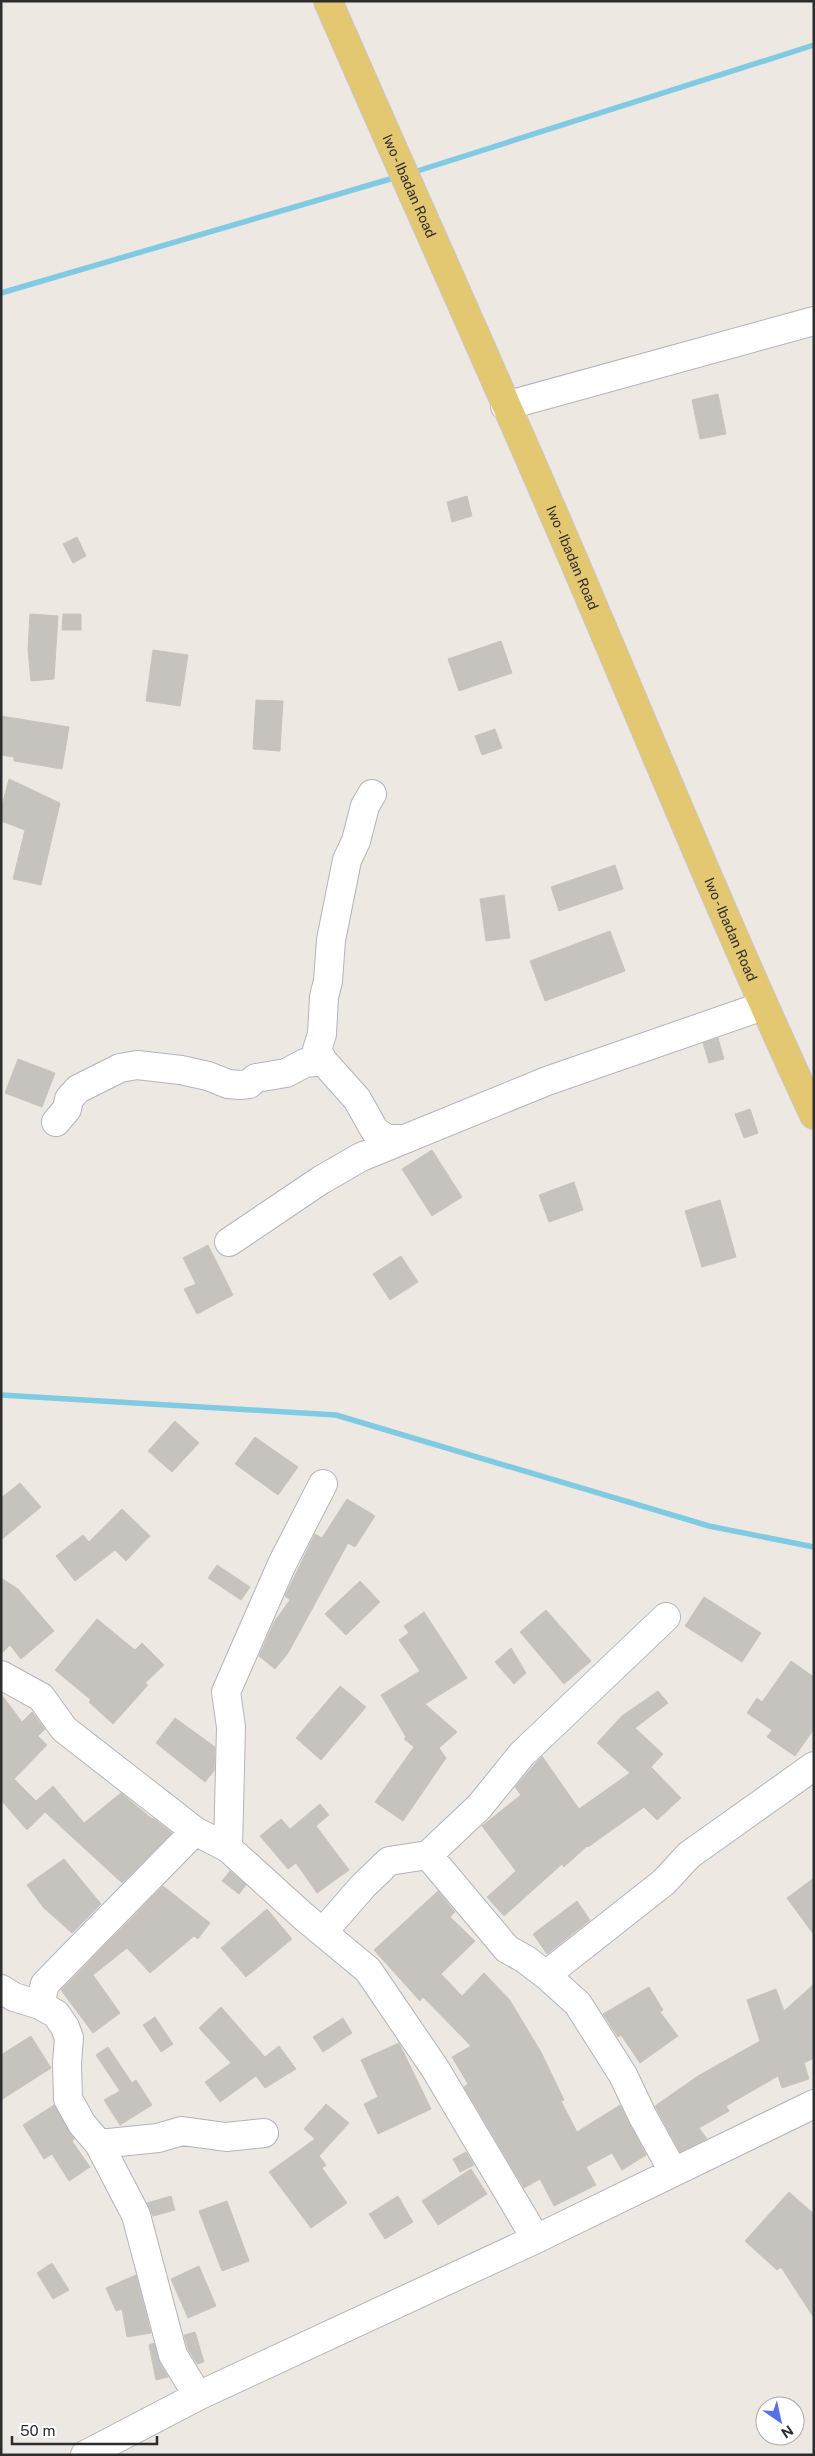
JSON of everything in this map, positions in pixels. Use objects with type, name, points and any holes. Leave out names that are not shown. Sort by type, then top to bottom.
[{"type":"main road","name":"Iwo - Ibadan Road","points":[[328,1],[588,593],[644,730],[763,1006],[814,1115]]},
{"type":"street","points":[[505,406],[814,320]]},
{"type":"street","points":[[372,794],[364,806],[356,842],[347,860],[331,940],[328,982],[324,997],[322,1034],[317,1050],[322,1061],[357,1099],[375,1131],[388,1139],[401,1140]]},
{"type":"street","points":[[230,1242],[321,1180],[361,1157],[565,1074],[763,1006]]},
{"type":"street","points":[[56,1122],[66,1109],[69,1099],[78,1089],[120,1068],[136,1065],[181,1070],[208,1076],[228,1084],[240,1085],[249,1084],[256,1078],[286,1073],[306,1063],[322,1061]]},
{"type":"street","points":[[228,1848],[231,1727],[226,1692],[282,1564],[323,1484]]},
{"type":"street","points":[[322,1932],[363,1886],[389,1861],[428,1855],[479,1807],[522,1754],[666,1617]]},
{"type":"street","points":[[1,1675],[41,1698],[64,1729],[195,1831],[228,1848],[322,1932],[368,1970],[436,2070],[536,2239]]},
{"type":"street","points":[[546,1975],[664,1882],[689,1855],[814,1766]]},
{"type":"street","points":[[40,2005],[45,1984],[195,1831]]},
{"type":"street","points":[[428,1855],[507,1949],[525,1959],[546,1975],[578,2004],[624,2075],[643,2118],[673,2171]]},
{"type":"street","points":[[1,1989],[14,1997],[40,2005],[56,2014],[65,2027],[69,2038],[67,2062],[68,2099],[82,2124],[99,2144],[136,2215],[173,2355],[198,2396]]},
{"type":"street","points":[[98,2452],[198,2396],[536,2239],[814,2104]]},
{"type":"street","points":[[99,2144],[158,2138],[182,2131],[226,2138],[264,2133]]},
{"type":"building","points":[[718,394],[726,434],[700,439],[692,400]]},
{"type":"building","points":[[467,496],[472,516],[452,522],[447,502]]},
{"type":"building","points":[[77,537],[86,556],[73,563],[63,544]]},
{"type":"building","points":[[30,614],[58,616],[54,679],[31,681],[28,650]]},
{"type":"building","points":[[63,614],[81,614],[81,630],[62,630]]},
{"type":"building","points":[[501,641],[512,673],[459,691],[448,659]]},
{"type":"building","points":[[153,650],[188,655],[180,706],[146,701]]},
{"type":"building","points":[[256,700],[283,701],[280,751],[253,749]]},
{"type":"building","points":[[1,716],[69,727],[62,769],[14,761],[14,757],[1,755]]},
{"type":"building","points":[[495,729],[502,748],[482,755],[475,736]]},
{"type":"building","points":[[9,779],[60,803],[41,885],[13,879],[25,830],[1,821],[1,809]]},
{"type":"building","points":[[615,865],[623,889],[559,911],[551,887]]},
{"type":"building","points":[[504,895],[510,938],[486,941],[480,899]]},
{"type":"building","points":[[610,931],[625,971],[545,1001],[530,961]]},
{"type":"building","points":[[718,1038],[724,1059],[709,1063],[703,1043]]},
{"type":"building","points":[[18,1059],[55,1073],[42,1107],[5,1093]]},
{"type":"building","points":[[750,1109],[758,1133],[744,1138],[735,1114]]},
{"type":"building","points":[[432,1150],[462,1197],[432,1216],[402,1169]]},
{"type":"building","points":[[574,1182],[583,1210],[549,1222],[539,1195]]},
{"type":"building","points":[[720,1200],[736,1257],[702,1267],[685,1211]]},
{"type":"building","points":[[208,1245],[233,1295],[197,1314],[184,1289],[196,1284],[183,1258]]},
{"type":"building","points":[[401,1256],[418,1282],[390,1300],[373,1274]]},
{"type":"building","points":[[175,1421],[199,1443],[172,1472],[148,1451]]},
{"type":"building","points":[[255,1437],[298,1467],[278,1495],[235,1464]]},
{"type":"building","points":[[20,1483],[41,1507],[1,1540],[1,1498]]},
{"type":"building","points":[[347,1499],[375,1516],[355,1547],[348,1543],[288,1653],[275,1669],[259,1656],[274,1622],[290,1600],[285,1596],[315,1534],[322,1538]]},
{"type":"building","points":[[122,1509],[150,1536],[126,1561],[115,1550],[75,1581],[56,1556],[83,1535],[89,1542]]},
{"type":"building","points":[[217,1565],[250,1587],[241,1600],[208,1578]]},
{"type":"building","points":[[1,1578],[18,1589],[54,1631],[21,1659],[10,1645],[1,1654]]},
{"type":"building","points":[[360,1581],[380,1602],[346,1635],[325,1614]]},
{"type":"building","points":[[704,1597],[761,1633],[742,1662],[685,1626]]},
{"type":"building","points":[[546,1610],[591,1661],[564,1684],[520,1632]]},
{"type":"building","points":[[424,1612],[467,1678],[425,1704],[457,1732],[439,1748],[446,1758],[403,1821],[375,1802],[414,1747],[404,1739],[406,1737],[381,1695],[420,1671],[399,1640],[409,1633],[404,1626]]},
{"type":"building","points":[[97,1619],[135,1650],[142,1643],[164,1665],[145,1683],[148,1685],[113,1724],[89,1702],[91,1700],[55,1670]]},
{"type":"building","points":[[511,1648],[526,1673],[514,1684],[495,1662]]},
{"type":"building","points":[[791,1661],[814,1677],[814,1729],[795,1756],[767,1737],[772,1730],[747,1713],[757,1698],[762,1702]]},
{"type":"building","points":[[340,1686],[366,1707],[321,1760],[296,1738]]},
{"type":"building","points":[[658,1691],[668,1703],[635,1728],[663,1754],[651,1767],[681,1798],[657,1820],[644,1807],[587,1846],[564,1867],[562,1864],[504,1916],[487,1897],[516,1871],[482,1826],[521,1795],[515,1787],[542,1756],[579,1809],[630,1773],[597,1743],[622,1716]]},
{"type":"building","points":[[1,1694],[22,1722],[32,1712],[45,1729],[38,1736],[47,1745],[14,1779],[36,1801],[53,1786],[84,1823],[121,1793],[172,1833],[122,1883],[45,1812],[27,1830],[1,1800]]},
{"type":"building","points":[[175,1718],[215,1747],[214,1771],[205,1782],[156,1743]]},
{"type":"building","points":[[320,1804],[329,1815],[316,1826],[349,1870],[317,1893],[296,1863],[288,1869],[260,1836],[281,1819],[290,1829]]},
{"type":"building","points":[[64,1859],[101,1904],[72,1933],[43,1907],[27,1885]]},
{"type":"building","points":[[230,1871],[246,1885],[239,1894],[222,1881]]},
{"type":"building","points":[[814,1878],[814,1935],[787,1898]]},
{"type":"building","points":[[163,1886],[210,1923],[198,1939],[194,1936],[150,1973],[127,1948],[93,1975],[120,2013],[93,2033],[61,1990]]},
{"type":"building","points":[[438,1891],[455,1912],[450,1917],[475,1941],[441,1974],[462,1996],[484,1973],[509,1999],[541,2052],[564,2100],[561,2101],[577,2132],[620,2105],[646,2155],[622,2170],[612,2153],[586,2167],[596,2185],[554,2206],[540,2179],[524,2188],[464,2087],[468,2084],[452,2057],[471,2046],[423,1997],[420,2001],[374,1950]]},
{"type":"building","points":[[577,1901],[590,1920],[547,1954],[533,1934]]},
{"type":"building","points":[[267,1909],[292,1939],[246,1977],[221,1948]]},
{"type":"building","points":[[814,1984],[814,2058],[804,2063],[809,2079],[782,2088],[778,2076],[726,2106],[729,2111],[699,2128],[707,2139],[680,2152],[655,2106],[698,2076],[760,2041],[747,2000],[776,1989],[784,2011]]},
{"type":"building","points":[[649,1987],[663,2010],[660,2012],[678,2036],[640,2063],[621,2035],[618,2037],[603,2014]]},
{"type":"building","points":[[221,2007],[265,2057],[279,2046],[296,2069],[265,2088],[256,2076],[220,2102],[205,2082],[231,2063],[199,2028]]},
{"type":"building","points":[[155,2017],[173,2044],[161,2052],[143,2025]]},
{"type":"building","points":[[343,2018],[352,2033],[323,2052],[313,2037]]},
{"type":"building","points":[[31,2036],[51,2068],[1,2100],[1,2055]]},
{"type":"building","points":[[399,2043],[431,2109],[378,2134],[364,2104],[378,2097],[361,2060]]},
{"type":"building","points":[[108,2047],[132,2083],[136,2080],[152,2105],[120,2125],[104,2100],[120,2091],[96,2055]]},
{"type":"building","points":[[326,2104],[349,2123],[319,2156],[326,2165],[322,2168],[347,2203],[311,2228],[269,2172],[315,2139],[304,2129]]},
{"type":"building","points":[[54,2105],[74,2139],[72,2141],[90,2167],[69,2181],[52,2154],[44,2159],[23,2125]]},
{"type":"building","points":[[466,2152],[474,2165],[460,2172],[453,2159]]},
{"type":"building","points":[[471,2169],[487,2194],[438,2225],[422,2201]]},
{"type":"building","points":[[789,2192],[814,2214],[814,2318],[781,2267],[777,2270],[745,2241]]},
{"type":"building","points":[[171,2196],[175,2210],[153,2216],[147,2203]]},
{"type":"building","points":[[398,2196],[413,2222],[385,2239],[369,2214]]},
{"type":"building","points":[[227,2201],[249,2261],[222,2271],[199,2211]]},
{"type":"building","points":[[52,2263],[69,2290],[53,2299],[37,2273]]},
{"type":"building","points":[[199,2266],[216,2306],[188,2318],[171,2279]]},
{"type":"building","points":[[136,2275],[151,2333],[127,2337],[122,2309],[116,2311],[106,2288]]},
{"type":"building","points":[[195,2332],[204,2362],[197,2364],[188,2349],[184,2335]]},
{"type":"building","points":[[154,2343],[160,2363],[168,2377],[156,2380],[149,2345]]},
{"type":"waterway","points":[[411,173],[814,45]]},
{"type":"waterway","points":[[1,293],[397,177]]},
{"type":"waterway","points":[[1,1395],[336,1415],[709,1526],[814,1547]]}]
